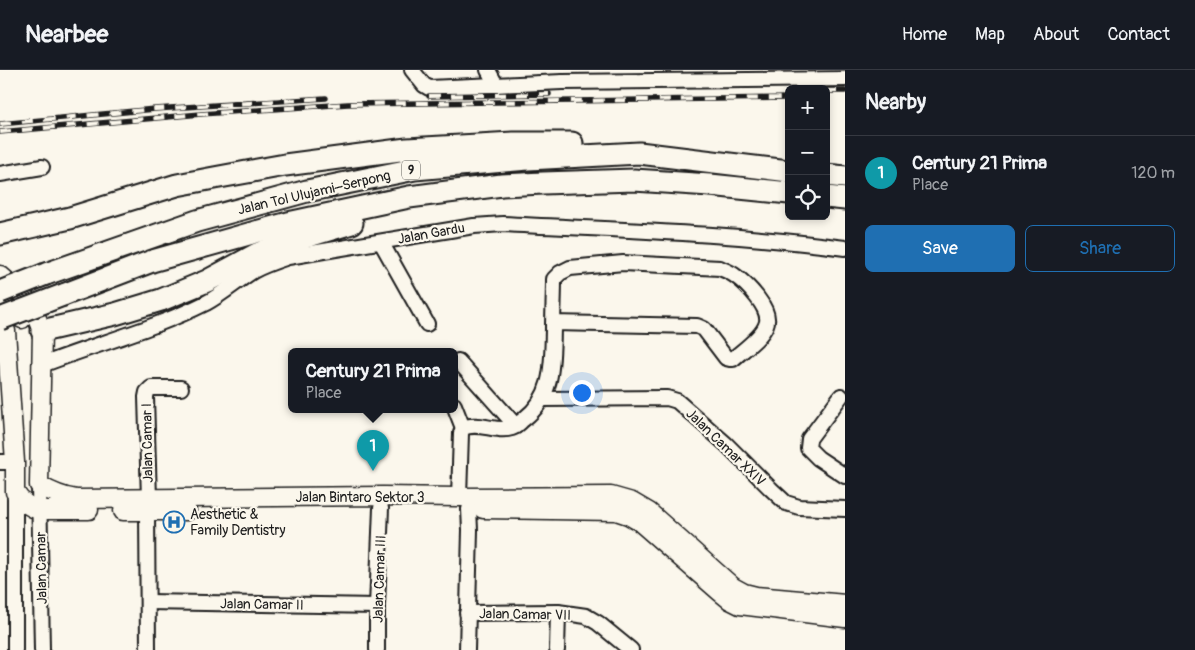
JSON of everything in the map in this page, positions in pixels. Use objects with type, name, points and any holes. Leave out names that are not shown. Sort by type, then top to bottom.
[{"type":"highway","points":[[0,234],[70,218],[177,185],[285,165],[407,149],[513,143],[587,143],[639,153]]},
{"type":"highway","name":"Jalan Tol Ulujami–Serpong","points":[[0,292],[198,221],[306,191],[415,169],[528,159],[639,153],[785,170]]},
{"type":"highway","points":[[830,175],[845,177]]},
{"type":"highway","name":"Jalan Tol Ulujami–Serpong","points":[[0,320],[152,261],[288,223],[409,197],[510,184],[634,180],[785,193]]},
{"type":"highway","points":[[42,331],[115,314],[161,300],[207,281],[257,254],[301,237],[361,220],[409,197]]},
{"type":"highway","points":[[830,197],[845,199]]},
{"type":"main road","points":[[0,276],[24,296],[34,310],[42,331],[40,486]]},
{"type":"main road","points":[[0,303],[42,331]]},
{"type":"main road","points":[[0,320],[6,331],[7,462],[15,492]]},
{"type":"main road","name":"Jalan Bintaro Sektor 3","points":[[40,486],[52,493],[76,500],[148,505],[381,508],[611,496],[632,502],[649,512],[733,587],[744,593],[756,596],[845,604]]},
{"type":"main road","name":"Jalan Bintaro Sektor 3","points":[[15,492],[26,504],[41,510],[383,496],[464,503],[616,510],[640,522],[719,591],[740,605],[845,618]]},
{"type":"street","points":[[412,70],[426,87],[496,85],[560,76],[844,76]]},
{"type":"street","points":[[488,70],[496,85]]},
{"type":"street","points":[[0,174],[42,167]]},
{"type":"street","name":"Jalan Gardu","points":[[42,365],[181,314],[206,303],[253,271],[288,257],[474,226],[503,224],[725,236],[845,248]]},
{"type":"street","points":[[380,242],[428,324]]},
{"type":"street","points":[[463,428],[469,425],[510,429],[535,411],[543,399],[552,365],[554,279],[560,272],[570,268],[623,263],[720,268],[734,274],[758,297],[768,317],[767,324],[762,333],[733,359],[726,358],[704,330],[697,326],[553,323]]},
{"type":"street","points":[[458,361],[516,426]]},
{"type":"street","name":"Jalan Camar I","points":[[148,650],[146,397],[147,392],[151,388],[181,388]]},
{"type":"street","points":[[841,396],[809,439],[808,448],[818,458],[845,476]]},
{"type":"street","name":"Jalan Camar XXIV","points":[[543,399],[667,398],[677,401],[726,444],[786,503],[799,507],[845,509]]},
{"type":"street","points":[[457,413],[463,428],[464,503],[470,530],[467,650]]},
{"type":"street","name":"Jalan Camar","points":[[40,486],[42,650]]},
{"type":"street","points":[[15,492],[15,650]]},
{"type":"street","name":"Jalan Camar III","points":[[377,650],[381,508]]},
{"type":"street","name":"Jalan Camar II","points":[[148,602],[377,606]]},
{"type":"street","points":[[557,650],[558,612]]},
{"type":"street","name":"Jalan Camar VII","points":[[468,613],[558,612],[586,616],[598,623],[631,650]]},
{"type":"railway","points":[[830,91],[845,91]]},
{"type":"railway","points":[[429,96],[549,94]]},
{"type":"railway","points":[[0,124],[155,109],[326,98]]},
{"type":"railway","points":[[0,132],[201,114],[348,104],[785,98]]},
{"type":"place","name":"Century 21 Prima","points":[[373,471]]},
{"type":"place","name":"Aesthetic & Family Dentistry","points":[[174,522]]}]
